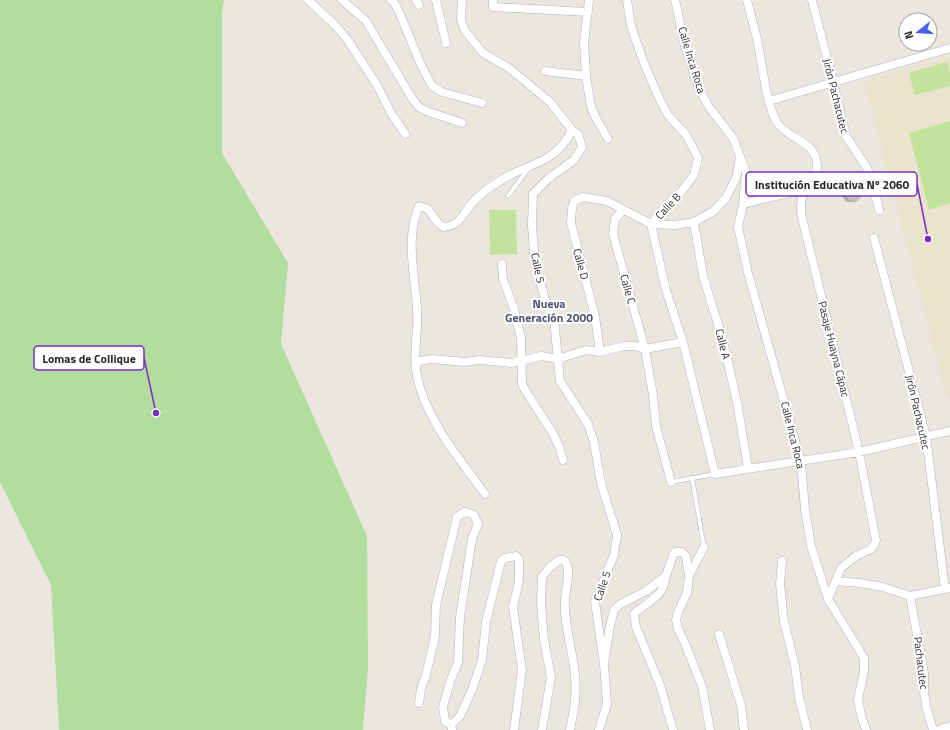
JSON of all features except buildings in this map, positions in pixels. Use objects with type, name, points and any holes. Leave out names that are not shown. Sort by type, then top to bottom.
[{"type":"street","points":[[308,0],[335,25],[347,39],[377,85],[391,113],[405,134]]},
{"type":"street","points":[[342,0],[366,21],[413,100],[419,107],[462,123]]},
{"type":"street","points":[[390,0],[395,4],[400,14],[420,65],[432,86],[442,92],[482,103]]},
{"type":"street","points":[[436,0],[446,43]]},
{"type":"street","name":"Calle 5","points":[[462,0],[461,20],[465,31],[483,53],[509,68],[550,102],[572,130],[578,134],[582,147],[574,160],[549,178],[533,194],[532,226],[535,262],[545,299],[554,319],[560,381],[588,424],[594,442],[601,483],[617,536],[614,555],[595,602],[604,664]]},
{"type":"street","points":[[493,0],[493,6],[588,12]]},
{"type":"street","points":[[589,0],[584,42],[586,76],[591,107],[608,139]]},
{"type":"street","name":"Calle B","points":[[627,0],[631,26],[644,63],[659,98],[668,115],[687,136],[698,158],[694,175],[681,192],[663,209],[651,224],[666,290],[683,342],[715,474]]},
{"type":"street","name":"Calle Inca Roca","points":[[675,0],[685,46],[700,91],[709,107],[733,138],[746,172],[743,204],[738,227],[748,273],[801,462],[805,509],[811,546],[828,599],[864,658],[864,671],[858,699],[866,730]]},
{"type":"street","name":"Pasaje Huayna Cápac","points":[[746,0],[757,38],[769,101],[778,124],[784,130],[803,141],[814,154],[817,165],[814,175],[802,198],[801,213],[859,452],[875,543],[871,549],[856,556],[841,568],[828,599]]},
{"type":"street","name":"Jirón Pachacutec","points":[[812,0],[846,136],[867,168],[879,210]]},
{"type":"street","points":[[769,101],[950,48]]},
{"type":"street","points":[[545,71],[586,76]]},
{"type":"street","points":[[485,494],[449,445],[428,408],[417,376],[415,341],[418,309],[411,246],[413,219],[418,206],[428,209],[437,222],[443,227],[452,227],[462,218],[473,202],[499,181],[530,167],[555,153],[567,140],[572,130]]},
{"type":"street","points":[[623,210],[651,224],[675,225],[694,222],[714,211],[726,198],[736,178],[741,157]]},
{"type":"street","points":[[743,204],[806,189]]},
{"type":"street","name":"Calle D","points":[[600,352],[595,316],[571,223],[572,208],[574,201],[583,196],[607,201],[623,210]]},
{"type":"street","name":"Calle C","points":[[623,210],[615,219],[612,234],[644,349],[649,371],[656,426],[670,482]]},
{"type":"street","name":"Calle A","points":[[694,222],[703,276],[722,338],[737,402],[748,468]]},
{"type":"street","name":"Jirón Pachacutec","points":[[874,238],[926,436],[948,588]]},
{"type":"street","points":[[502,264],[503,280],[514,309],[521,338],[522,385],[552,432],[559,446],[563,460]]},
{"type":"street","points":[[416,366],[419,362],[432,359],[465,362],[480,360],[512,362],[541,356],[558,359],[586,350],[600,352],[624,346],[636,346],[644,349],[683,342]]},
{"type":"street","points":[[715,474],[859,452],[950,431]]},
{"type":"street","points":[[419,703],[434,636],[436,605],[457,517],[465,512],[474,515],[478,524],[472,539],[460,617],[458,662],[450,682],[444,707],[445,721],[452,728],[460,716],[472,690],[482,660],[486,622],[501,561],[504,558],[516,556],[519,559],[519,581],[513,607],[522,670],[514,730]]},
{"type":"street","points":[[704,547],[689,576],[686,593],[676,620],[678,629],[702,686],[710,730]]},
{"type":"street","points":[[673,730],[660,685],[636,627],[634,614],[661,594],[675,552],[682,552],[686,556],[689,576]]},
{"type":"street","points":[[542,730],[551,677],[544,640],[541,603],[542,577],[550,567],[559,560],[564,560],[566,563],[568,574],[564,601],[575,675],[576,704],[570,730]]},
{"type":"street","points":[[782,561],[780,584],[784,621],[796,666],[799,696],[807,730]]},
{"type":"street","points":[[599,730],[607,704],[604,664],[610,626],[616,607],[646,591],[666,576]]},
{"type":"street","points":[[836,581],[883,587],[910,596],[948,588]]},
{"type":"street","name":"Pachacutec","points":[[910,596],[924,673],[924,692],[927,710],[933,730]]},
{"type":"street","points":[[719,634],[740,705],[744,730]]},
{"type":"street","points":[[939,730],[950,726]]},
{"type":"lane","points":[[508,196],[530,167]]},
{"type":"lane","points":[[670,482],[715,474]]},
{"type":"lane","points":[[692,478],[704,547]]},
{"type":"shaded area","points":[[950,57],[950,398],[947,398],[864,80]]},
{"type":"green space","points":[[0,0],[224,0],[222,14],[222,153],[288,263],[281,344],[367,536],[368,667],[363,730],[59,730],[51,585],[0,482]]},
{"type":"green space","points":[[947,62],[950,73],[950,86],[915,95],[909,73]]},
{"type":"green space","points":[[950,121],[950,203],[929,210],[909,133]]},
{"type":"green space","points":[[489,210],[516,210],[517,254],[490,255]]},
{"type":"place","name":"Institución Educativa Nº 2060","points":[[928,239]]},
{"type":"place","name":"Lomas de Collique","points":[[156,413]]},
{"type":"district","name":"Nueva Generación 2000","points":[[549,310]]}]
